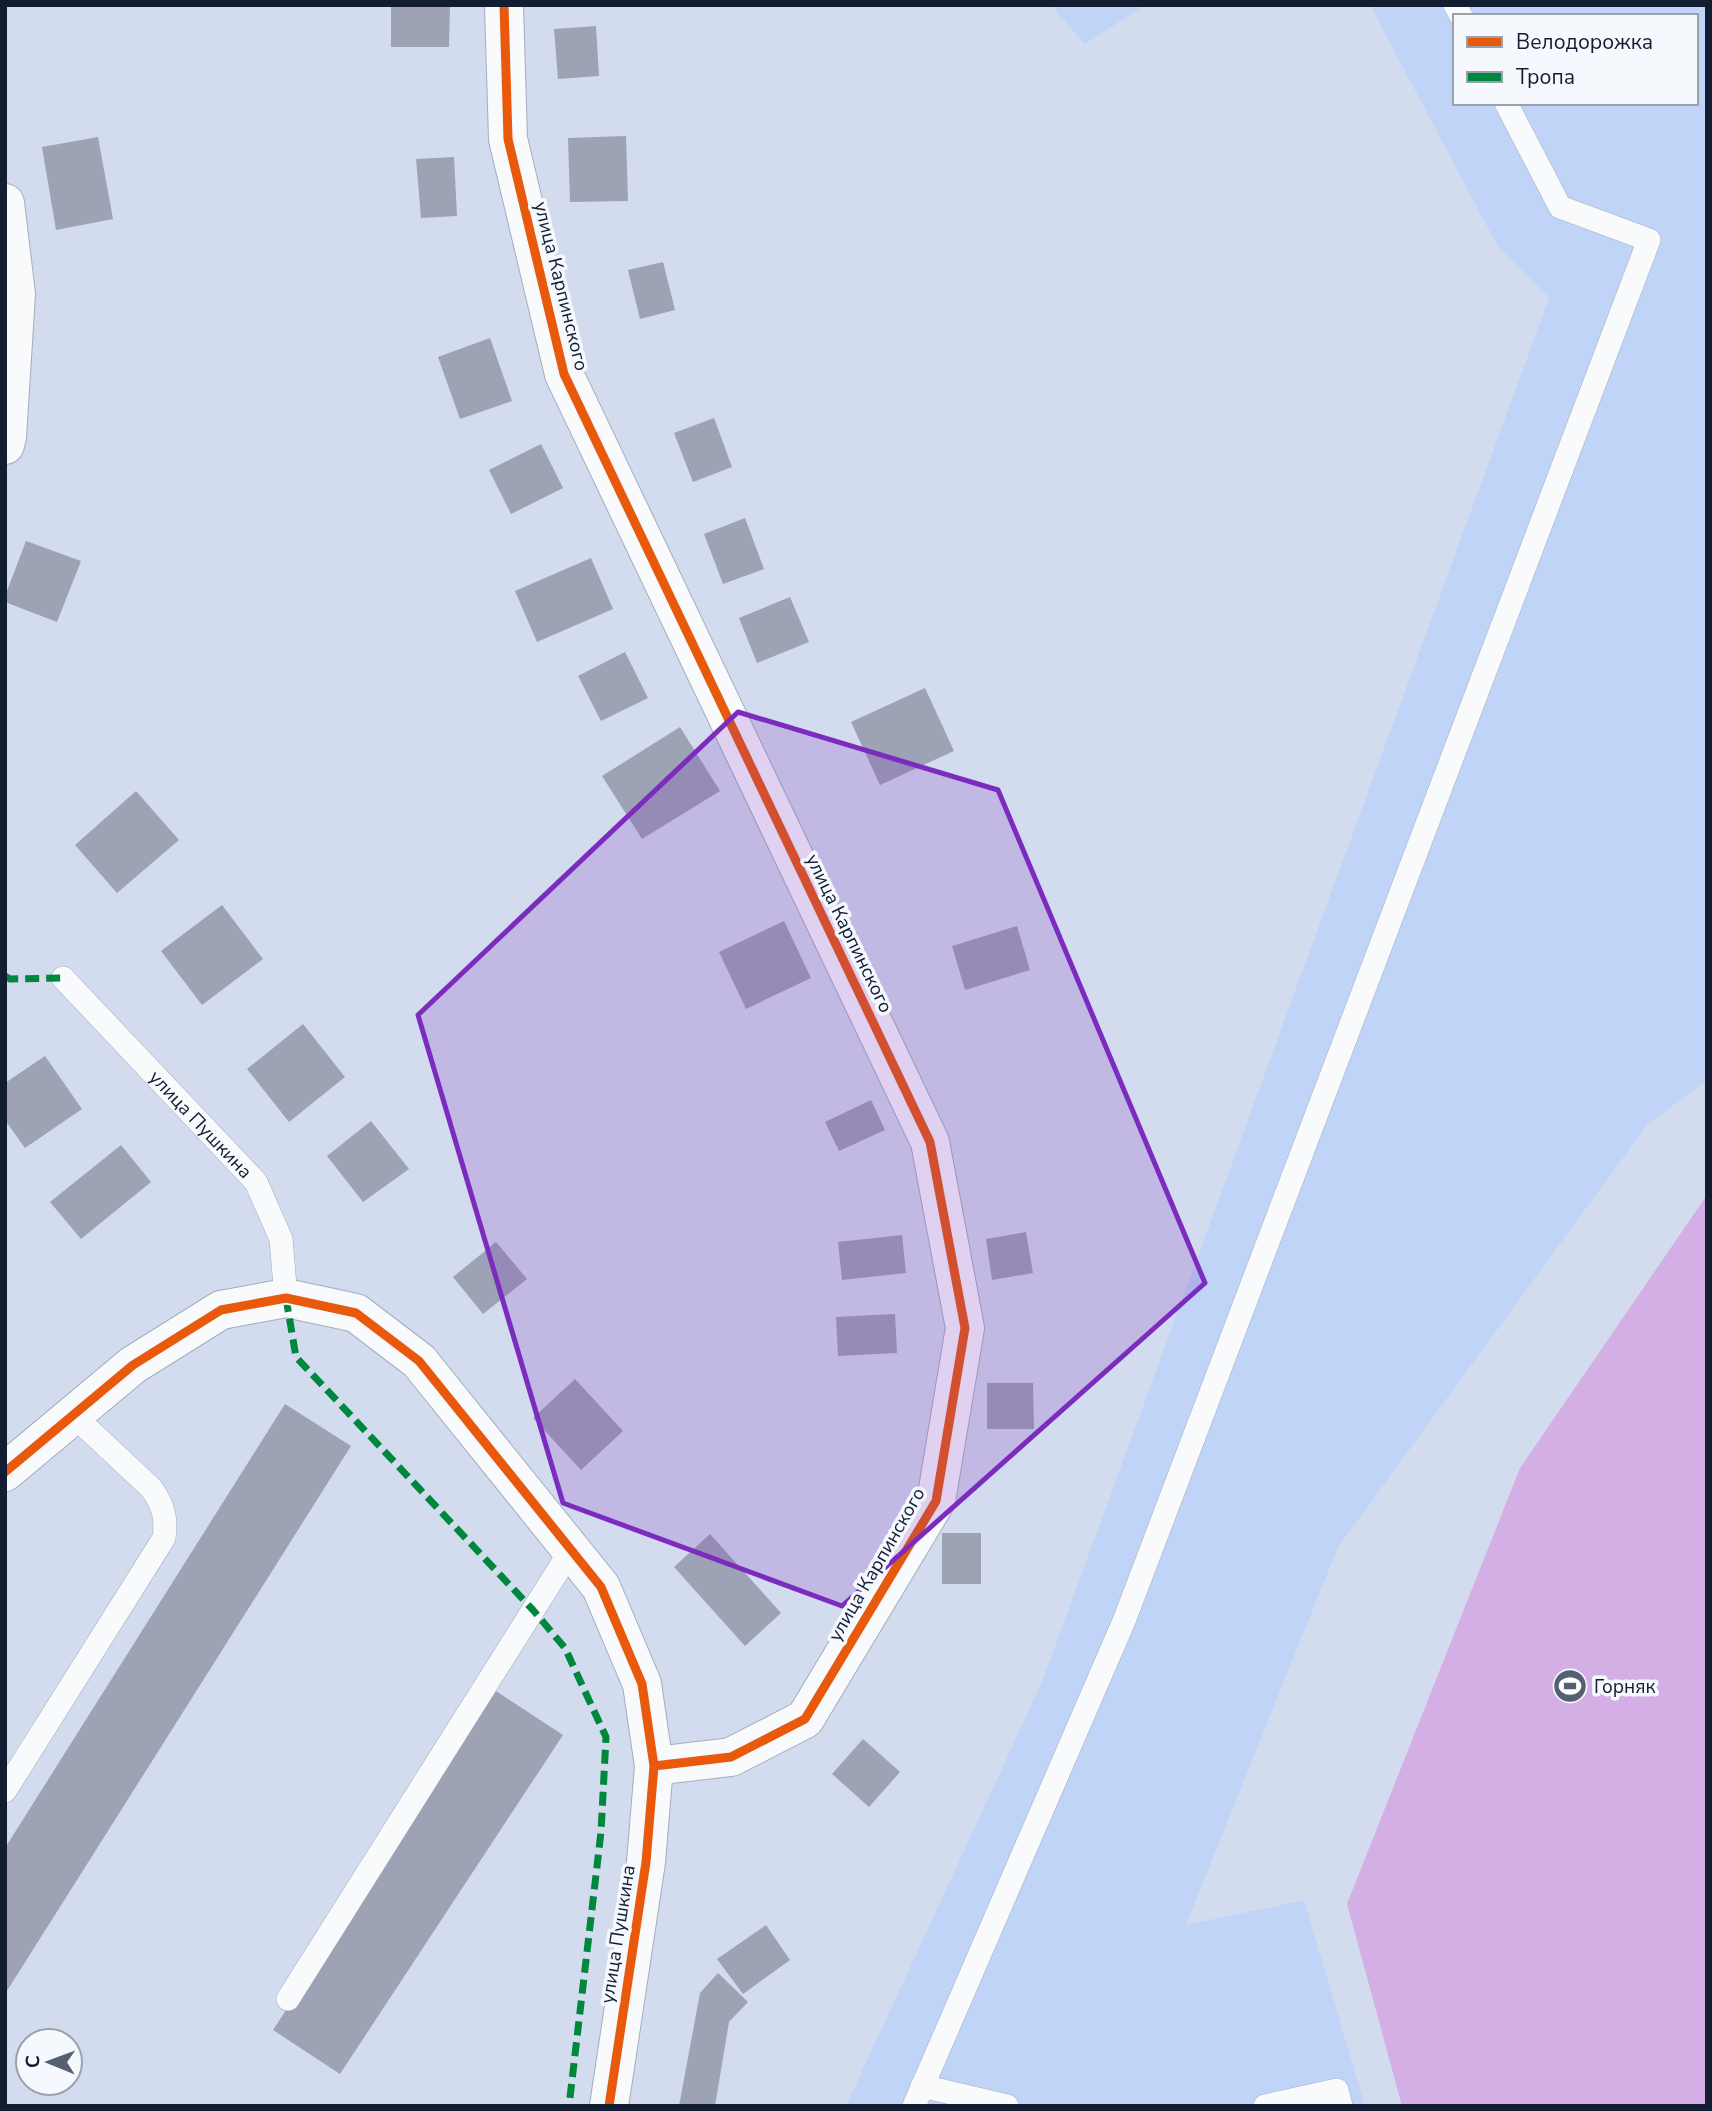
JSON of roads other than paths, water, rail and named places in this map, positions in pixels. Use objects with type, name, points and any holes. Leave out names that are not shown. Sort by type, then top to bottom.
[{"type":"street","name":"улица Карпинского","points":[[504,5],[508,139],[564,374],[930,1142],[965,1328],[936,1501],[806,1720],[731,1757],[654,1766]]},
{"type":"street","points":[[5,203],[16,294],[8,437],[5,444]]},
{"type":"street","name":"улица Пушкина","points":[[286,1298],[356,1313],[419,1361],[601,1587],[642,1684],[654,1766],[646,1862],[609,2106]]},
{"type":"street","points":[[5,1472],[133,1365],[221,1310],[286,1298]]},
{"type":"lane","points":[[1007,2106],[918,2096],[1124,1621],[1648,240],[1560,206],[1507,105]]},
{"type":"lane","name":"улица Пушкина","points":[[63,978],[256,1182],[281,1240],[286,1298]]},
{"type":"lane","points":[[5,1791],[164,1538],[166,1524],[160,1500],[151,1488],[72,1414]]},
{"type":"lane","points":[[288,1999],[571,1550]]},
{"type":"lane","points":[[1265,2106],[1337,2090],[1341,2106]]},
{"type":"place","name":"Горняк","points":[[1570,1686]]}]
